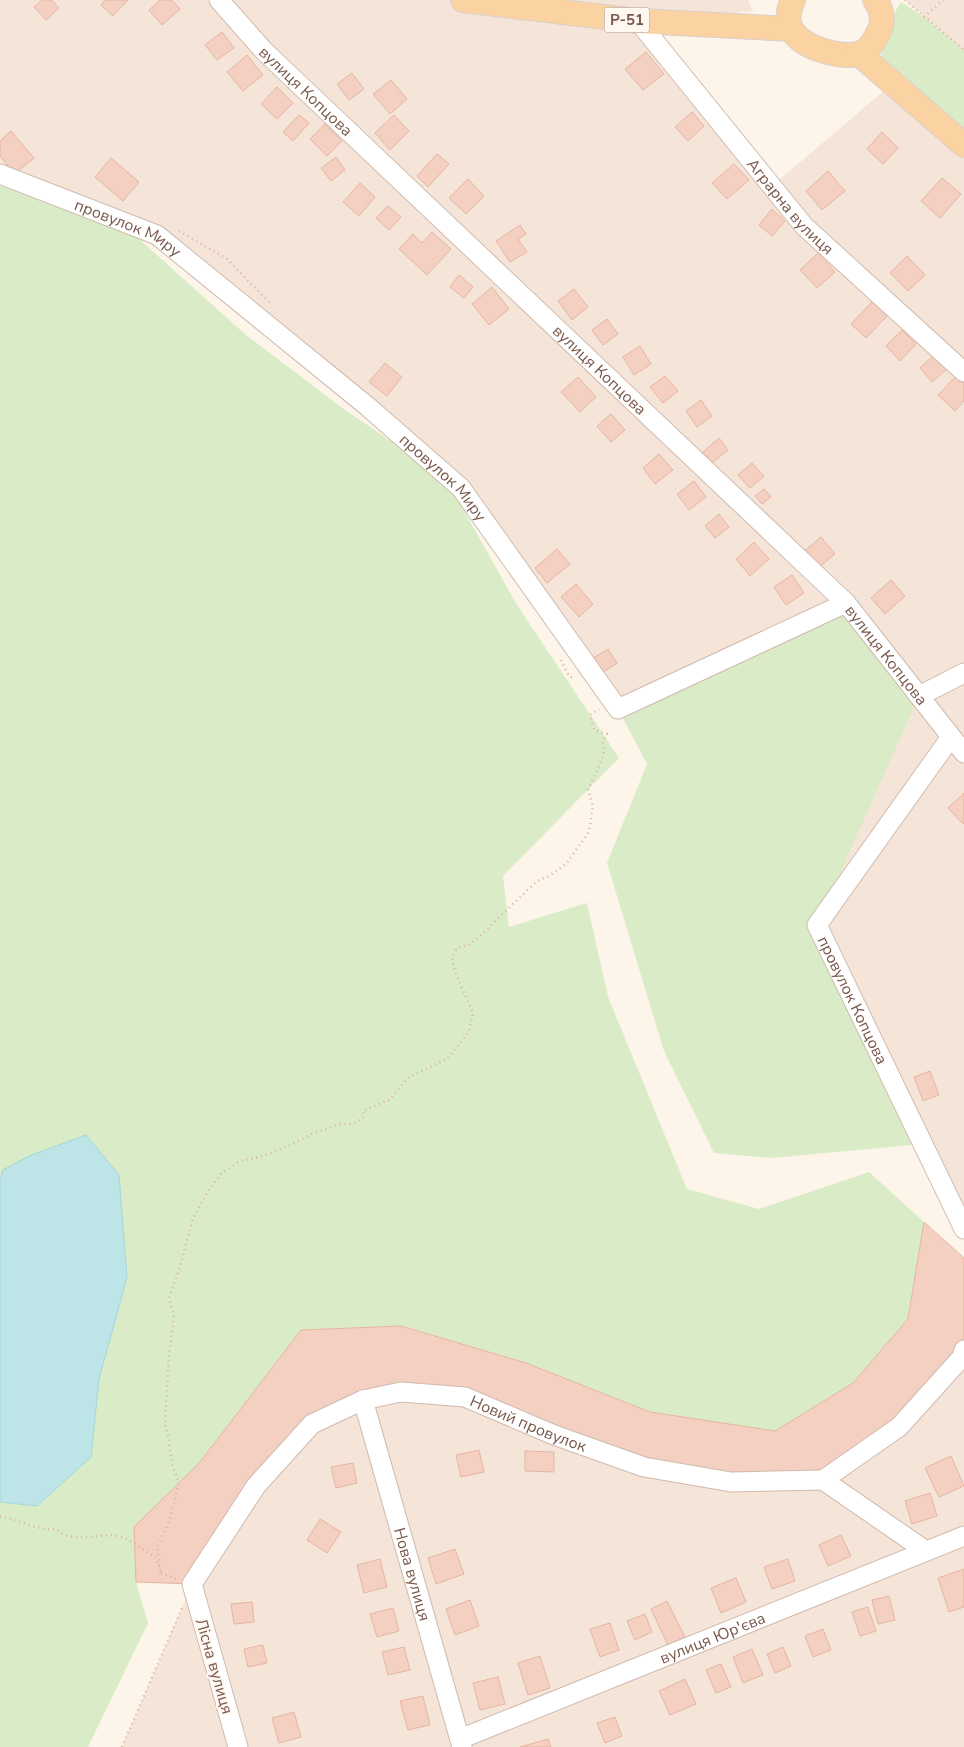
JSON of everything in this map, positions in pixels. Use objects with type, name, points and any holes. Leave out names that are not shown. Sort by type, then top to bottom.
[{"type":"main road","name":"Р-51","points":[[463,0],[638,21],[791,29]]},
{"type":"main road","points":[[792,0],[788,10],[791,29],[804,43],[820,50],[838,54],[859,54],[874,43],[882,25],[880,2]]},
{"type":"main road","points":[[859,54],[964,145]]},
{"type":"street","name":"вулиця Копцова","points":[[219,0],[271,57],[846,603],[964,753]]},
{"type":"street","name":"Аграрна вулиця","points":[[638,21],[804,226],[964,372]]},
{"type":"street","name":"провулок Миру","points":[[0,174],[157,235],[375,412],[461,488],[618,709],[846,603]]},
{"type":"street","points":[[919,696],[964,673]]},
{"type":"street","name":"провулок Копцова","points":[[952,737],[817,925],[964,1229]]},
{"type":"street","points":[[926,1551],[823,1480],[899,1427],[962,1357],[964,1350]]},
{"type":"street","name":"Новий провулок","points":[[192,1584],[256,1486],[312,1424],[363,1400],[401,1392],[465,1397],[554,1435],[644,1467],[731,1482],[823,1480]]},
{"type":"street","name":"Нова вулиця","points":[[363,1400],[461,1743]]},
{"type":"street","name":"вулиця Юр'єва","points":[[461,1743],[964,1536]]},
{"type":"street","name":"Лісна вулиця","points":[[192,1584],[238,1747]]},
{"type":"path","points":[[905,0],[964,50]]},
{"type":"path","points":[[924,17],[943,0]]},
{"type":"path","points":[[176,230],[183,232],[227,259],[274,309]]},
{"type":"path","points":[[560,659],[569,676],[576,679]]},
{"type":"path","points":[[0,1516],[18,1520],[45,1530],[56,1530],[60,1533],[79,1537],[103,1534],[118,1536],[132,1541],[142,1550],[155,1556],[161,1573],[157,1546],[170,1519],[179,1483],[172,1464],[165,1425],[169,1354],[174,1317],[169,1298],[193,1218],[208,1191],[221,1174],[240,1161],[268,1154],[314,1133],[341,1124],[353,1124],[364,1117],[363,1111],[389,1100],[409,1077],[447,1059],[463,1040],[468,1032],[473,1013],[455,972],[452,957],[457,948],[471,944],[537,881],[549,876],[566,864],[589,832],[593,806],[588,790],[604,754],[603,742],[607,734],[594,730],[590,715],[602,708]]},
{"type":"path","points":[[122,1747],[192,1584]]},
{"type":"shaded area","points":[[0,0],[748,0],[753,11],[639,21],[772,186],[892,84],[964,145],[964,1229],[817,925],[618,709],[461,488],[157,235],[0,174]]},
{"type":"shaded area","points":[[905,0],[964,0],[964,50],[924,17]]},
{"type":"shaded area","points":[[964,1350],[964,1747],[122,1747],[192,1584],[312,1424],[363,1400],[465,1397],[554,1435]]},
{"type":"green space","points":[[901,2],[924,17],[964,50],[964,145],[879,64],[889,22]]},
{"type":"green space","points":[[0,186],[55,194],[138,238],[246,335],[341,407],[446,479],[517,605],[619,758],[503,876],[509,927],[587,903],[608,997],[687,1189],[759,1209],[869,1172],[924,1222],[908,1319],[853,1383],[775,1431],[650,1412],[526,1363],[401,1326],[301,1330],[200,1462],[134,1527],[136,1582],[148,1623],[88,1747],[0,1747],[0,1502],[37,1506],[91,1457],[99,1379],[127,1277],[3,1170],[0,1181]]},
{"type":"green space","points":[[846,603],[919,696],[817,925],[923,1144],[771,1158],[714,1153],[664,1051],[607,863],[647,764],[618,709]]},
{"type":"water","points":[[86,1135],[119,1175],[127,1277],[99,1379],[91,1457],[37,1506],[0,1502],[0,1181],[3,1170],[29,1156]]},
{"type":"building","points":[[42,0],[52,0],[59,8],[46,20],[34,7]]},
{"type":"building","points":[[105,0],[128,0],[113,16],[101,5]]},
{"type":"building","points":[[160,0],[172,0],[180,9],[162,25],[149,10]]},
{"type":"building","points":[[222,32],[234,48],[217,60],[205,45]]},
{"type":"building","points":[[646,52],[664,74],[643,90],[625,69]]},
{"type":"building","points":[[247,55],[263,75],[243,91],[227,72]]},
{"type":"building","points":[[352,73],[364,89],[349,100],[337,84]]},
{"type":"building","points":[[391,80],[407,99],[390,114],[373,94]]},
{"type":"building","points":[[277,87],[293,103],[277,119],[261,104]]},
{"type":"building","points":[[692,112],[704,126],[688,141],[675,127]]},
{"type":"building","points":[[299,115],[309,123],[293,141],[283,132]]},
{"type":"building","points":[[394,115],[409,131],[390,150],[375,133]]},
{"type":"building","points":[[325,124],[342,141],[327,156],[310,139]]},
{"type":"building","points":[[11,131],[34,158],[14,174],[0,156],[0,141]]},
{"type":"building","points":[[882,132],[898,148],[883,164],[867,149]]},
{"type":"building","points":[[437,154],[449,164],[428,187],[417,176]]},
{"type":"building","points":[[336,157],[345,170],[331,181],[321,168]]},
{"type":"building","points":[[111,158],[139,182],[123,201],[95,177]]},
{"type":"building","points":[[734,164],[749,180],[727,199],[712,183]]},
{"type":"building","points":[[828,171],[845,191],[822,210],[806,191]]},
{"type":"building","points":[[942,178],[961,194],[940,218],[921,201]]},
{"type":"building","points":[[468,179],[484,196],[466,214],[449,198]]},
{"type":"building","points":[[360,183],[375,197],[359,216],[343,202]]},
{"type":"building","points":[[388,206],[401,217],[389,230],[376,218]]},
{"type":"building","points":[[772,209],[785,221],[772,236],[759,225]]},
{"type":"building","points":[[520,225],[526,234],[518,239],[527,252],[510,262],[496,241]]},
{"type":"building","points":[[432,232],[451,249],[427,275],[399,249],[413,234],[422,243]]},
{"type":"building","points":[[818,253],[835,272],[817,288],[800,270]]},
{"type":"building","points":[[907,256],[925,275],[908,291],[890,273]]},
{"type":"building","points":[[459,275],[473,287],[464,298],[450,287]]},
{"type":"building","points":[[492,287],[509,309],[489,325],[472,304]]},
{"type":"building","points":[[574,289],[588,307],[572,320],[558,301]]},
{"type":"building","points":[[873,301],[888,315],[866,338],[851,324]]},
{"type":"building","points":[[607,319],[618,334],[603,345],[592,330]]},
{"type":"building","points":[[902,330],[916,344],[900,361],[886,346]]},
{"type":"building","points":[[640,346],[651,364],[634,375],[623,357]]},
{"type":"building","points":[[934,355],[947,369],[932,382],[920,368]]},
{"type":"building","points":[[385,363],[402,377],[387,396],[369,382]]},
{"type":"building","points":[[665,376],[678,391],[663,403],[650,387]]},
{"type":"building","points":[[956,376],[964,383],[964,401],[955,411],[938,395]]},
{"type":"building","points":[[578,377],[596,397],[580,412],[561,392]]},
{"type":"building","points":[[701,400],[712,416],[697,427],[686,411]]},
{"type":"building","points":[[611,414],[625,430],[611,442],[597,426]]},
{"type":"building","points":[[719,438],[728,450],[712,463],[703,452]]},
{"type":"building","points":[[659,454],[673,470],[655,484],[643,468]]},
{"type":"building","points":[[752,463],[764,476],[750,488],[738,475]]},
{"type":"building","points":[[694,481],[706,497],[689,510],[677,494]]},
{"type":"building","points":[[764,489],[771,497],[762,504],[755,496]]},
{"type":"building","points":[[719,514],[729,527],[715,538],[705,526]]},
{"type":"building","points":[[821,537],[835,554],[817,569],[803,552]]},
{"type":"building","points":[[754,542],[769,559],[750,576],[736,559]]},
{"type":"building","points":[[557,549],[570,564],[547,583],[535,568]]},
{"type":"building","points":[[792,575],[804,593],[786,605],[774,587]]},
{"type":"building","points":[[891,580],[905,596],[885,614],[871,598]]},
{"type":"building","points":[[576,584],[593,604],[579,617],[561,597]]},
{"type":"building","points":[[608,649],[617,663],[596,677],[587,662]]},
{"type":"building","points":[[964,793],[964,823],[963,824],[948,808]]},
{"type":"building","points":[[930,1071],[939,1095],[923,1101],[914,1077]]},
{"type":"building","points":[[924,1222],[964,1258],[964,1350],[899,1427],[823,1480],[644,1467],[465,1397],[401,1392],[312,1424],[192,1584],[136,1582],[134,1527],[200,1462],[301,1330],[401,1326],[526,1363],[650,1412],[775,1431],[853,1383],[908,1319]]},
{"type":"building","points":[[479,1450],[484,1472],[461,1477],[456,1455]]},
{"type":"building","points":[[525,1451],[554,1452],[554,1472],[525,1471]]},
{"type":"building","points":[[951,1456],[964,1486],[939,1497],[925,1468]]},
{"type":"building","points":[[353,1463],[357,1483],[336,1488],[331,1467]]},
{"type":"building","points":[[930,1493],[937,1516],[912,1524],[905,1501]]},
{"type":"building","points":[[320,1519],[341,1532],[327,1553],[307,1540]]},
{"type":"building","points":[[841,1535],[851,1556],[828,1566],[819,1545]]},
{"type":"building","points":[[455,1549],[464,1574],[436,1584],[428,1558]]},
{"type":"building","points":[[380,1559],[387,1587],[364,1593],[357,1565]]},
{"type":"building","points":[[788,1559],[795,1581],[772,1589],[764,1567]]},
{"type":"building","points":[[964,1569],[964,1607],[949,1612],[938,1578]]},
{"type":"building","points":[[736,1578],[746,1602],[721,1613],[711,1588]]},
{"type":"building","points":[[889,1596],[895,1620],[878,1624],[872,1600]]},
{"type":"building","points":[[470,1600],[479,1626],[455,1635],[446,1609]]},
{"type":"building","points":[[667,1601],[685,1637],[668,1645],[651,1609]]},
{"type":"building","points":[[252,1602],[254,1622],[234,1624],[231,1604]]},
{"type":"building","points":[[868,1607],[876,1631],[860,1636],[852,1612]]},
{"type":"building","points":[[393,1608],[399,1631],[377,1637],[370,1614]]},
{"type":"building","points":[[645,1614],[652,1632],[635,1640],[627,1621]]},
{"type":"building","points":[[610,1623],[619,1650],[600,1657],[590,1629]]},
{"type":"building","points":[[823,1629],[831,1650],[813,1657],[805,1636]]},
{"type":"building","points":[[263,1645],[267,1663],[248,1667],[244,1649]]},
{"type":"building","points":[[404,1647],[410,1670],[388,1675],[382,1652]]},
{"type":"building","points":[[783,1647],[791,1666],[775,1673],[767,1654]]},
{"type":"building","points":[[752,1649],[763,1675],[743,1683],[733,1657]]},
{"type":"building","points":[[540,1656],[550,1688],[528,1695],[518,1663]]},
{"type":"building","points":[[721,1664],[731,1687],[716,1693],[706,1670]]},
{"type":"building","points":[[498,1677],[505,1704],[480,1710],[473,1683]]},
{"type":"building","points":[[685,1679],[696,1704],[670,1715],[659,1691]]},
{"type":"building","points":[[423,1696],[430,1725],[408,1730],[400,1701]]},
{"type":"building","points":[[294,1712],[301,1737],[279,1743],[272,1718]]},
{"type":"building","points":[[615,1717],[622,1736],[605,1743],[597,1723]]},
{"type":"building","points":[[548,1739],[551,1747],[520,1747]]}]
